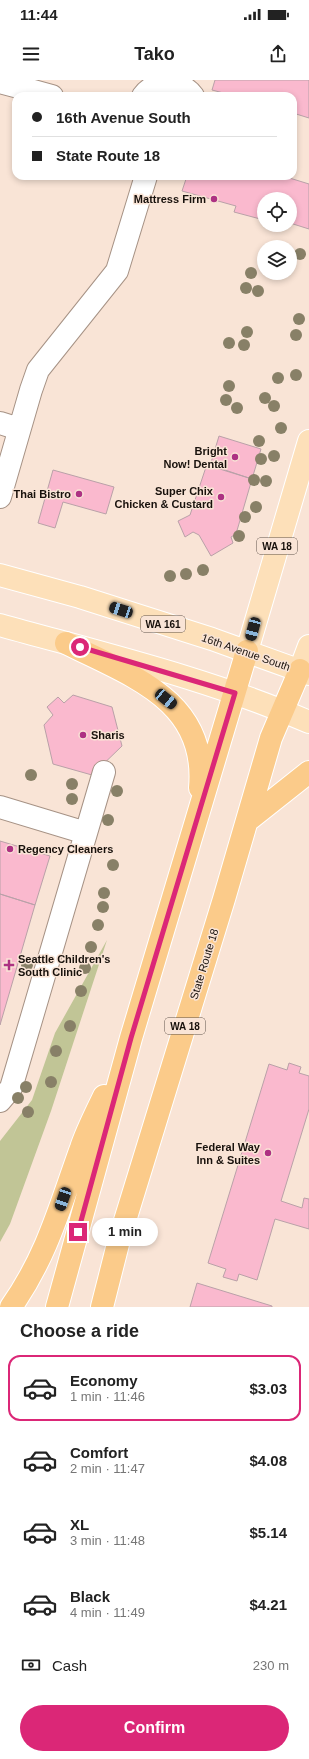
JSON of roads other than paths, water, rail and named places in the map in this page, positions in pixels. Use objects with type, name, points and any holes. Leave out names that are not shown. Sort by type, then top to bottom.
[{"type":"highway","points":[[66,643],[142,682],[164,697],[182,715],[191,730],[198,750],[201,772],[196,822]]},
{"type":"highway","name":"WA 18","points":[[57,1307],[131,1038],[247,651]]},
{"type":"highway","name":"WA 18","points":[[288,701],[304,672]]},
{"type":"highway","name":"State Route 18","points":[[102,1307],[119,1240],[271,738],[288,701]]},
{"type":"highway","points":[[247,821],[309,772]]},
{"type":"highway","points":[[12,1307],[36,1268],[49,1238],[81,1147],[131,1038]]},
{"type":"main road","name":"WA 18","points":[[247,651],[309,441]]},
{"type":"main road","name":"16th Avenue South","points":[[0,575],[80,597],[247,651],[304,672]]},
{"type":"main road","points":[[0,625],[235,693],[288,701],[309,722]]},
{"type":"main road","name":"WA 18","points":[[304,672],[309,646]]},
{"type":"lane","points":[[147,92],[152,86],[168,81],[183,86]]},
{"type":"lane","points":[[0,82],[37,92]]},
{"type":"lane","points":[[0,497],[10,426],[38,370],[117,271],[145,180]]},
{"type":"lane","points":[[0,1101],[11,1088],[104,772]]},
{"type":"lane","points":[[0,807],[86,833]]},
{"type":"place","name":"Mattress Firm","points":[[214,199]]},
{"type":"place","name":"Bright Now! Dental","points":[[235,457]]},
{"type":"place","name":"Thai Bistro","points":[[79,494]]},
{"type":"place","name":"Super Chix Chicken & Custard","points":[[221,497]]},
{"type":"place","name":"Sharis","points":[[83,735]]},
{"type":"place","name":"Regency Cleaners","points":[[10,849]]},
{"type":"place","name":"Seattle Children's South Clinic","points":[[9,965]]},
{"type":"place","name":"Federal Way Inn & Suites","points":[[268,1153]]}]
